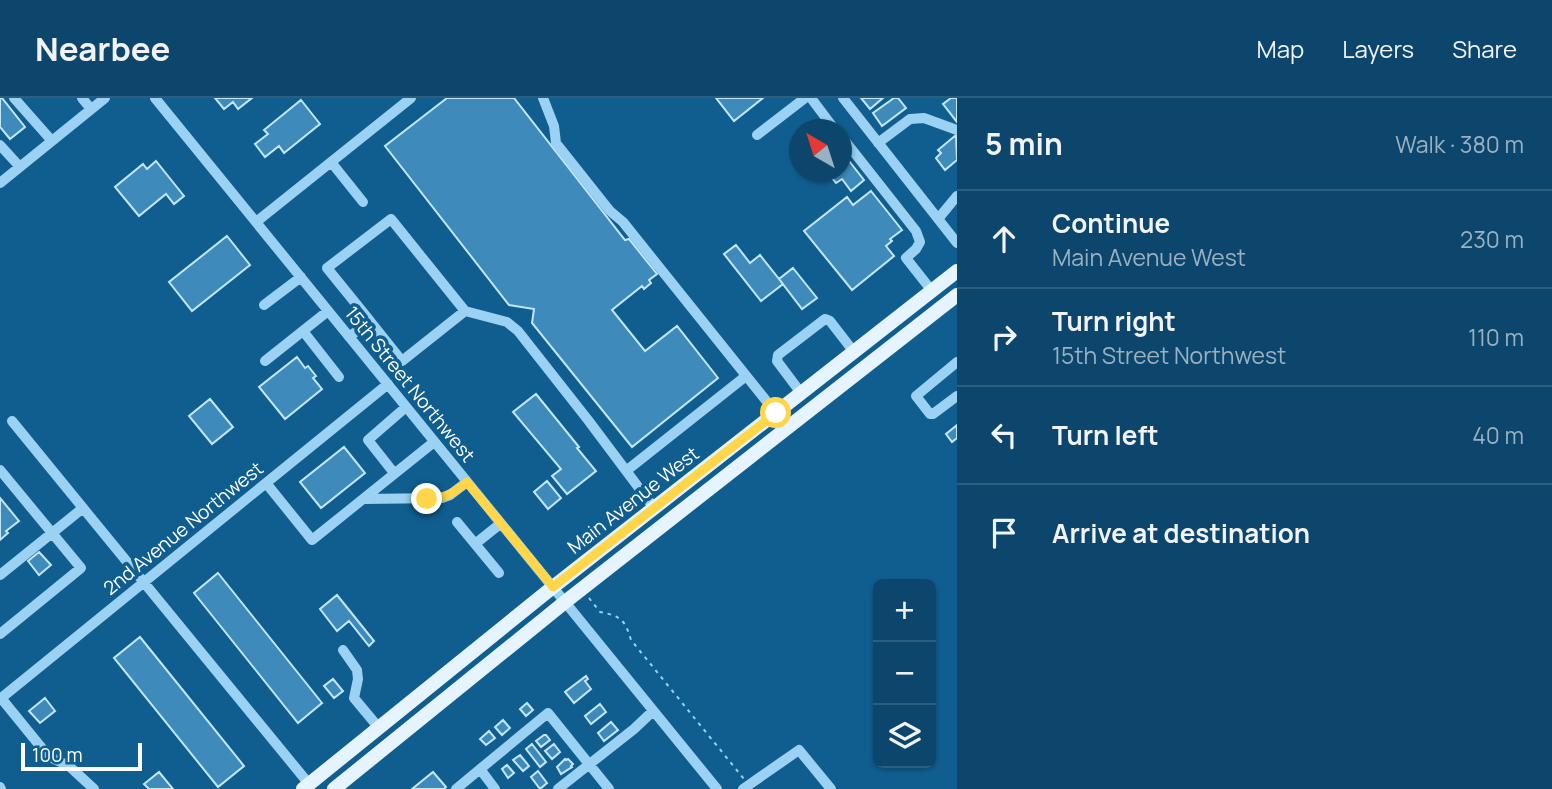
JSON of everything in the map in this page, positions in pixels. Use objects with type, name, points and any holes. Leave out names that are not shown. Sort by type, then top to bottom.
[{"type":"main road","name":"Main Avenue West","points":[[306,787],[553,587],[957,271]]},
{"type":"main road","name":"Main Avenue West","points":[[334,789],[565,602],[957,295]]},
{"type":"street","points":[[14,98],[52,141]]},
{"type":"street","points":[[82,98],[91,109]]},
{"type":"street","points":[[0,183],[105,98]]},
{"type":"street","name":"15th Street Northwest","points":[[155,98],[717,789]]},
{"type":"street","points":[[256,222],[411,98]]},
{"type":"street","points":[[543,98],[554,127],[556,143],[776,413]]},
{"type":"street","points":[[757,135],[808,98],[826,119]]},
{"type":"street","points":[[844,98],[957,243]]},
{"type":"street","points":[[878,143],[910,119],[924,118],[957,130]]},
{"type":"street","points":[[0,145],[20,167]]},
{"type":"street","points":[[852,150],[916,231],[920,242],[906,258],[932,291]]},
{"type":"street","points":[[331,162],[363,202]]},
{"type":"street","points":[[938,219],[957,196]]},
{"type":"street","points":[[465,311],[402,361],[327,268],[391,219],[465,311],[507,322],[518,331],[654,508]]},
{"type":"street","points":[[264,305],[301,277]]},
{"type":"street","points":[[265,361],[328,311]]},
{"type":"street","points":[[801,393],[777,361],[778,355],[825,319],[830,321],[854,352]]},
{"type":"street","points":[[349,337],[370,321]]},
{"type":"street","points":[[303,331],[339,377]]},
{"type":"street","points":[[957,362],[916,396],[930,414],[933,414],[957,396]]},
{"type":"street","points":[[626,471],[746,376]]},
{"type":"street","name":"2nd Avenue Northwest","points":[[1,698],[388,384]]},
{"type":"street","points":[[394,473],[368,440],[406,407]]},
{"type":"street","points":[[12,421],[306,787]]},
{"type":"street","points":[[266,483],[312,540],[434,442]]},
{"type":"street","points":[[0,470],[81,568],[0,634]]},
{"type":"street","points":[[363,499],[442,498],[467,482]]},
{"type":"street","points":[[0,575],[83,509]]},
{"type":"street","points":[[457,522],[499,573]]},
{"type":"street","points":[[475,544],[500,524]]},
{"type":"street","points":[[343,650],[358,670],[354,698],[379,728]]},
{"type":"street","points":[[1,698],[46,752],[69,766],[94,789]]},
{"type":"street","points":[[558,789],[634,729],[653,710]]},
{"type":"street","points":[[456,789],[548,713],[608,789]]},
{"type":"street","points":[[746,787],[799,750],[831,789]]},
{"type":"street","points":[[480,769],[495,789]]},
{"type":"path","points":[[588,597],[600,612],[620,618],[631,640],[746,787]]},
{"type":"building","points":[[0,98],[25,127],[10,139],[0,127]]},
{"type":"building","points":[[215,98],[252,98],[238,109],[233,102],[224,109]]},
{"type":"building","points":[[447,98],[514,98],[625,240],[629,239],[657,274],[649,280],[651,283],[644,289],[642,286],[612,310],[645,351],[677,326],[718,378],[632,447],[532,323],[534,309],[509,305],[385,146]]},
{"type":"building","points":[[716,98],[763,98],[734,121]]},
{"type":"building","points":[[861,98],[883,98],[870,109]]},
{"type":"building","points":[[898,98],[906,108],[882,126],[873,113]]},
{"type":"building","points":[[951,98],[957,98],[957,122],[943,104]]},
{"type":"building","points":[[301,100],[320,124],[284,153],[279,146],[265,157],[255,144],[268,134],[264,130]]},
{"type":"building","points":[[956,135],[957,160],[945,170],[936,158],[941,153],[938,150]]},
{"type":"building","points":[[156,161],[184,196],[174,204],[166,194],[139,216],[115,187],[143,164],[147,169]]},
{"type":"building","points":[[852,165],[864,180],[851,191],[844,182],[852,182]]},
{"type":"building","points":[[871,191],[902,230],[890,239],[892,241],[886,246],[894,256],[852,290],[804,231],[847,197],[853,205]]},
{"type":"building","points":[[227,236],[250,265],[192,311],[169,282]]},
{"type":"building","points":[[736,245],[750,263],[760,255],[783,284],[761,301],[724,254]]},
{"type":"building","points":[[793,268],[817,298],[802,309],[779,279]]},
{"type":"building","points":[[297,357],[305,368],[308,366],[316,376],[313,378],[322,389],[285,419],[259,387]]},
{"type":"building","points":[[536,394],[596,471],[567,494],[552,476],[561,469],[513,412]]},
{"type":"building","points":[[210,399],[233,427],[212,444],[189,416]]},
{"type":"building","points":[[957,425],[957,438],[952,442],[946,434]]},
{"type":"building","points":[[344,447],[365,473],[321,508],[300,482]]},
{"type":"building","points":[[547,481],[561,498],[548,509],[534,492]]},
{"type":"building","points":[[0,498],[19,521],[6,531],[8,533],[0,540]]},
{"type":"building","points":[[39,552],[51,565],[39,575],[28,561]]},
{"type":"building","points":[[218,573],[322,703],[298,723],[194,593]]},
{"type":"building","points":[[337,595],[374,641],[369,646],[349,621],[337,631],[320,609]]},
{"type":"building","points":[[140,637],[244,766],[218,787],[114,658]]},
{"type":"building","points":[[586,676],[588,679],[585,681],[591,689],[574,703],[565,692]]},
{"type":"building","points":[[333,679],[343,691],[334,698],[324,686]]},
{"type":"building","points":[[45,698],[55,711],[40,723],[29,711]]},
{"type":"building","points":[[527,703],[533,710],[526,716],[520,709]]},
{"type":"building","points":[[600,704],[606,712],[591,724],[585,716]]},
{"type":"building","points":[[503,720],[510,728],[502,735],[495,727]]},
{"type":"building","points":[[611,722],[618,730],[604,741],[598,733]]},
{"type":"building","points":[[489,731],[495,738],[486,745],[480,739]]},
{"type":"building","points":[[544,735],[550,740],[541,747],[536,741]]},
{"type":"building","points":[[532,744],[546,762],[540,767],[526,749]]},
{"type":"building","points":[[554,744],[560,752],[552,759],[545,751]]},
{"type":"building","points":[[520,755],[529,766],[523,771],[513,760]]},
{"type":"building","points":[[565,759],[573,764],[561,774],[557,767]]},
{"type":"building","points":[[507,765],[514,773],[508,778],[502,769]]},
{"type":"building","points":[[538,771],[547,783],[540,789],[531,777]]},
{"type":"building","points":[[159,772],[173,789],[149,789],[144,784]]},
{"type":"building","points":[[433,772],[446,787],[444,789],[412,789]]},
{"type":"route","points":[[427,499],[450,495],[467,482],[553,587],[776,413]]}]
